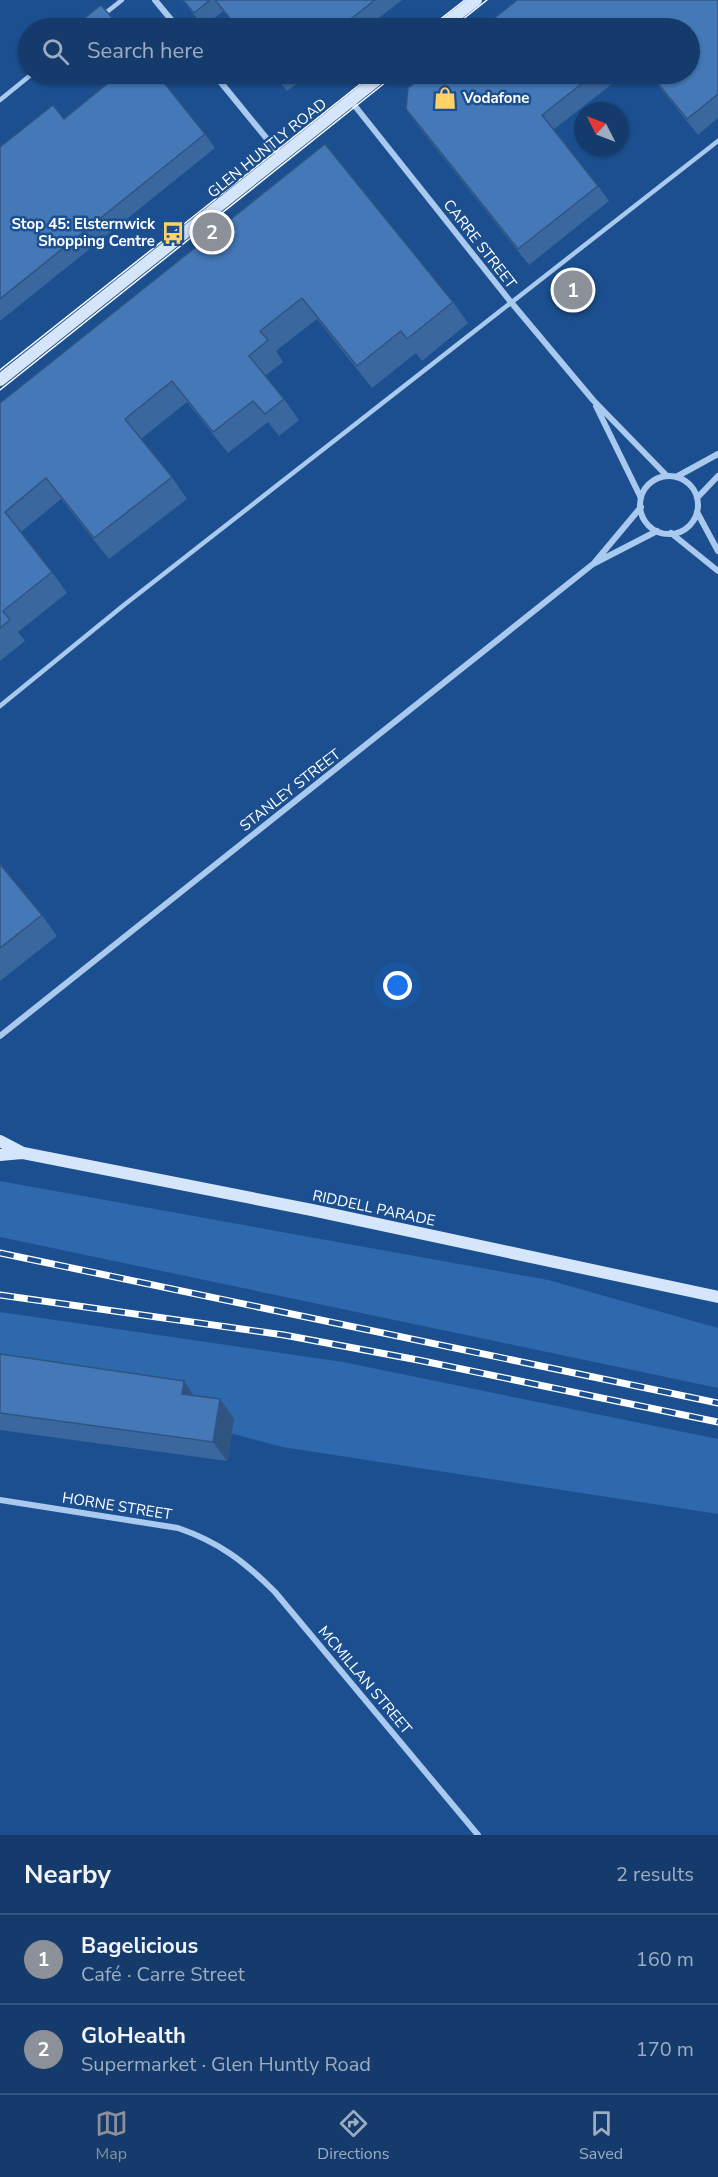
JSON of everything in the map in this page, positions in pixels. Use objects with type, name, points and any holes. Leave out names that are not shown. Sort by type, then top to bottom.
[{"type":"street","points":[[155,0],[170,18]]},
{"type":"street","points":[[453,18],[476,0]]},
{"type":"street","points":[[222,84],[281,156]]},
{"type":"street","name":"GLEN HUNTLY ROAD","points":[[0,380],[371,84]]},
{"type":"street","name":"CARRE STREET","points":[[351,100],[510,301],[593,400],[667,476]]},
{"type":"street","name":"CARRE STREET","points":[[593,400],[641,498]]},
{"type":"street","points":[[676,477],[718,454]]},
{"type":"street","points":[[697,498],[718,476]]},
{"type":"street","points":[[698,512],[688,526],[671,533],[657,531],[643,517],[641,498],[651,483],[658,478],[676,477],[690,484],[697,498],[698,512],[718,552]]},
{"type":"street","name":"STANLEY STREET","points":[[593,564],[641,507]]},
{"type":"street","name":"STANLEY STREET","points":[[1,1036],[593,564],[657,531]]},
{"type":"street","points":[[671,533],[718,571]]},
{"type":"street","name":"RIDDELL PARADE","points":[[0,1141],[23,1153]]},
{"type":"street","name":"RIDDELL PARADE","points":[[0,1155],[23,1153],[312,1210],[718,1297]]},
{"type":"street","name":"HORNE STREET","points":[[0,1500],[178,1528],[226,1549]]},
{"type":"street","name":"MCMILLAN STREET","points":[[226,1549],[251,1568],[275,1592],[478,1835]]},
{"type":"lane","points":[[100,18],[122,0]]},
{"type":"lane","points":[[0,100],[20,84]]},
{"type":"lane","points":[[0,706],[124,605],[510,301],[718,141]]},
{"type":"shaded area","points":[[0,1181],[548,1280],[718,1328],[718,1388],[0,1237]]},
{"type":"shaded area","points":[[0,1312],[343,1362],[718,1439],[718,1514],[282,1447],[0,1371]]},
{"type":"building","points":[[183,0],[210,0],[194,13]]},
{"type":"building","points":[[215,0],[375,0],[352,18],[230,18]]},
{"type":"building","points":[[517,0],[718,0],[718,94],[687,119],[658,84],[700,84],[700,18],[494,18]]},
{"type":"building","points":[[101,5],[112,18],[85,18]]},
{"type":"building","points":[[107,84],[165,84],[205,134],[0,299],[0,147],[53,105],[64,119]]},
{"type":"building","points":[[413,84],[581,84],[542,115],[598,186],[518,249],[406,109],[408,88]]},
{"type":"building","points":[[325,144],[453,302],[407,339],[401,331],[357,366],[302,298],[260,331],[268,340],[249,356],[284,399],[265,414],[253,401],[213,432],[172,381],[125,419],[172,477],[94,538],[46,478],[5,512],[52,572],[3,611],[10,620],[0,628],[0,403]]},
{"type":"building","points":[[0,864],[42,915],[0,948]]},
{"type":"building","points":[[0,1354],[184,1381],[182,1394],[220,1399],[213,1442],[0,1413]]},
{"type":"tram line","points":[[442,18],[465,0]]},
{"type":"tram line","points":[[464,18],[487,0]]},
{"type":"tram line","points":[[0,370],[360,84]]},
{"type":"tram line","points":[[0,390],[383,84]]},
{"type":"railway","points":[[0,1253],[718,1403]]},
{"type":"railway","points":[[0,1295],[284,1335],[418,1360],[718,1422]]},
{"type":"place","name":"Vodafone","points":[[445,98]]},
{"type":"place","name":"GloHealth","points":[[212,232]]},
{"type":"place","name":"Stop 45: Elsternwick Shopping Centre","points":[[173,233]]},
{"type":"place","name":"Bagelicious","points":[[573,290]]}]
